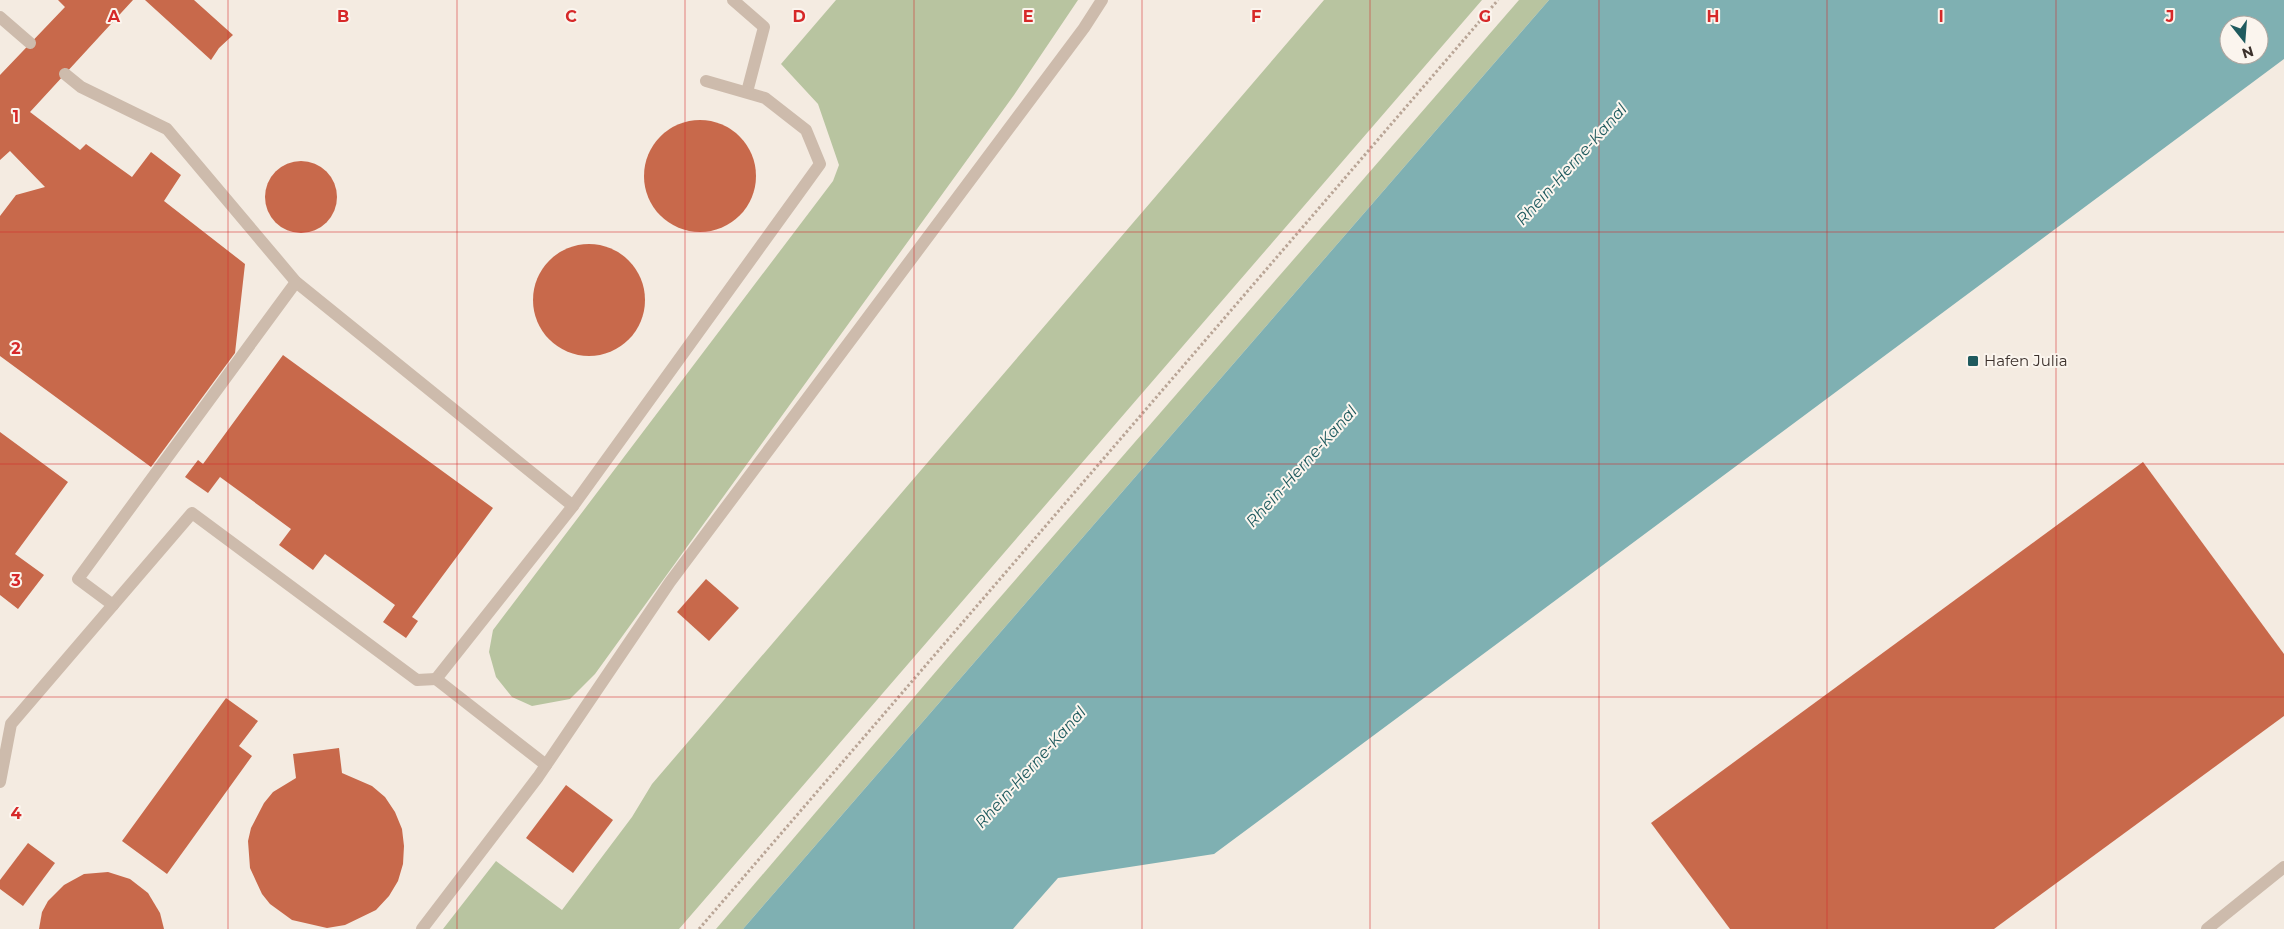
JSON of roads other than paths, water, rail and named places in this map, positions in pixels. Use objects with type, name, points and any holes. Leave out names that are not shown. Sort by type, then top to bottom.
[{"type":"lane","points":[[733,0],[764,27],[747,92]]},
{"type":"lane","points":[[422,929],[546,765],[670,582],[1084,28],[1102,0]]},
{"type":"lane","points":[[0,17],[30,43]]},
{"type":"lane","points":[[65,74],[81,87],[167,129],[296,282],[572,506]]},
{"type":"lane","points":[[436,679],[572,506],[820,164],[806,130],[765,98],[706,81]]},
{"type":"lane","points":[[113,605],[78,579],[296,282]]},
{"type":"lane","points":[[0,782],[11,724],[192,513],[417,680],[436,679],[546,765]]},
{"type":"lane","points":[[2206,929],[2284,867]]},
{"type":"water","name":"Rhein-Herne-Kanal","points":[[1549,0],[2284,0],[2284,59],[1214,854],[1058,878],[1013,929],[743,929]]},
{"type":"place","name":"Hafen Julia","points":[[1973,361]]}]
